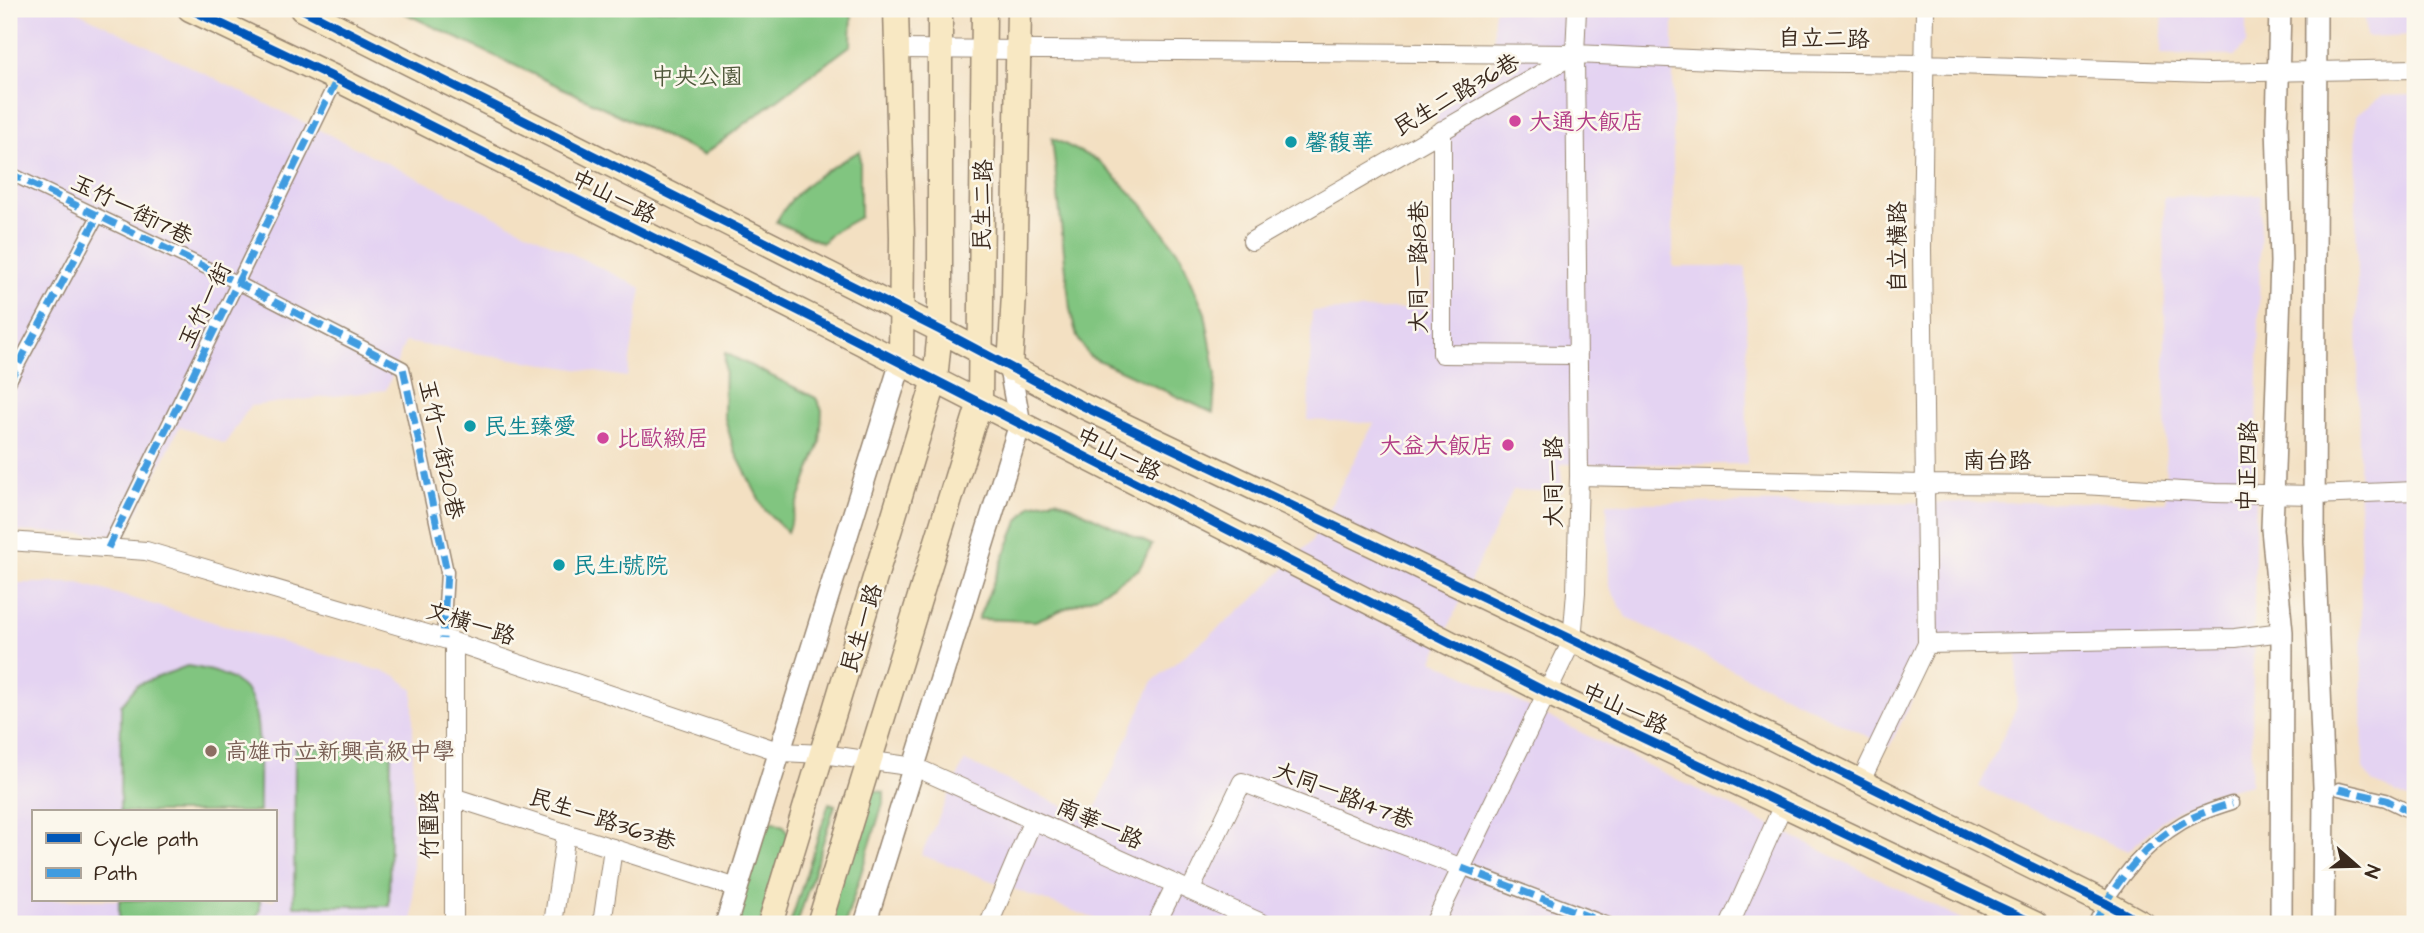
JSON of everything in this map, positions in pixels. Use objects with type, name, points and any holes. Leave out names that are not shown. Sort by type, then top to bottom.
[{"type":"main road","name":"中山一路","points":[[190,9],[337,79],[901,362],[1548,693],[2035,924]]},
{"type":"main road","name":"中山一路","points":[[302,9],[902,310],[1010,369],[1609,657],[1860,783],[2100,914],[2143,924]]},
{"type":"main road","points":[[896,9],[901,362]]},
{"type":"main road","name":"民生二路","points":[[940,9],[940,330]]},
{"type":"main road","name":"民生二路","points":[[980,402],[984,9]]},
{"type":"main road","points":[[1010,369],[1020,9]]},
{"type":"main road","name":"民生一路","points":[[770,924],[935,380],[940,330]]},
{"type":"main road","name":"民生一路","points":[[819,924],[980,402]]},
{"type":"street","name":"大同一路","points":[[1434,924],[1572,641],[1579,476],[1575,54],[1577,9]]},
{"type":"street","name":"自立橫路","points":[[1925,9],[1922,249],[1927,644]]},
{"type":"street","name":"中正四路","points":[[2280,9],[2277,124],[2281,262],[2272,529],[2282,632],[2281,924]]},
{"type":"street","points":[[2316,9],[2314,495],[2324,787],[2323,924]]},
{"type":"street","name":"自立二路","points":[[897,49],[1019,52],[1575,54],[1760,62],[2209,73],[2415,69]]},
{"type":"street","name":"民生二路36巷","points":[[1252,241],[1575,54]]},
{"type":"street","name":"玉竹一街","points":[[107,548],[337,79]]},
{"type":"street","name":"大同一路18巷","points":[[1443,130],[1442,354],[1577,355]]},
{"type":"street","name":"玉竹一街17巷","points":[[9,173],[238,283]]},
{"type":"street","points":[[9,382],[98,216]]},
{"type":"street","name":"玉竹一街20巷","points":[[238,283],[403,368],[447,572],[448,640]]},
{"type":"street","name":"民生一路","points":[[726,924],[901,362]]},
{"type":"street","points":[[865,924],[1020,424],[1010,369]]},
{"type":"street","name":"南台路","points":[[1579,476],[2084,485],[2314,495],[2415,491]]},
{"type":"street","name":"文橫一路","points":[[9,541],[146,551],[448,640],[781,752],[823,754],[915,767]]},
{"type":"street","points":[[1860,783],[1927,644],[2235,638],[2282,632]]},
{"type":"street","name":"竹圍路","points":[[448,640],[454,924]]},
{"type":"street","name":"南華一路","points":[[915,767],[1264,924]]},
{"type":"street","name":"大同一路147巷","points":[[1183,888],[1242,782],[1462,868]]},
{"type":"street","points":[[2339,789],[2386,800],[2415,814]]},
{"type":"street","name":"民生一路363巷","points":[[453,797],[737,888]]},
{"type":"street","points":[[2100,914],[2130,867],[2146,851],[2182,822],[2232,803]]},
{"type":"street","points":[[1730,924],[1783,804]]},
{"type":"street","points":[[989,924],[1033,820]]},
{"type":"street","points":[[553,924],[566,834]]},
{"type":"street","points":[[602,924],[613,848]]},
{"type":"street","points":[[1462,868],[1608,924]]},
{"type":"street","points":[[1156,924],[1183,888]]},
{"type":"shaded area","points":[[9,9],[72,9],[642,288],[627,377],[405,342],[386,390],[250,406],[225,444],[180,426],[126,535],[9,531]]},
{"type":"shaded area","points":[[1494,9],[1673,9],[1673,267],[1746,267],[1747,464],[1560,464],[1563,492],[1513,490],[1433,660],[1971,924],[1109,924],[921,855],[965,761],[1091,819],[1153,681],[1251,602],[1311,542],[1374,423],[1308,420],[1312,311],[1432,308],[1437,114],[1494,67]]},
{"type":"shaded area","points":[[2163,9],[2246,9],[2246,44],[2235,56],[2161,54]]},
{"type":"shaded area","points":[[2364,9],[2415,9],[2415,35],[2366,37]]},
{"type":"shaded area","points":[[2415,95],[2415,802],[2373,783],[2363,769],[2355,116],[2382,96]]},
{"type":"shaded area","points":[[2261,195],[2251,784],[2208,794],[2167,816],[2128,851],[1979,787],[2016,709],[2018,639],[1940,642],[1889,747],[1626,617],[1609,586],[1607,503],[2166,502],[2164,197]]},
{"type":"shaded area","name":"高雄市立新興高級中學","points":[[9,583],[79,583],[395,675],[413,690],[413,924],[9,924]]},
{"type":"green space","name":"中央公園","points":[[396,9],[852,9],[851,45],[703,155]]},
{"type":"green space","points":[[1052,138],[1099,161],[1142,204],[1181,256],[1205,313],[1216,374],[1213,413],[1089,356],[1077,337],[1070,309]]},
{"type":"green space","points":[[860,151],[860,217],[833,232],[822,243],[776,222],[793,198],[812,180]]},
{"type":"green space","points":[[725,353],[816,398],[822,410],[820,443],[787,532],[764,509],[734,450],[724,415]]},
{"type":"green space","points":[[1056,499],[1152,545],[1139,569],[1095,596],[1035,621],[978,619],[1018,522],[1031,505]]},
{"type":"green space","points":[[187,666],[226,676],[246,690],[252,700],[258,730],[259,810],[120,810],[121,705],[137,685]]},
{"type":"green space","points":[[295,748],[391,748],[389,906],[294,906]]},
{"type":"green space","points":[[871,790],[884,792],[884,800],[845,924],[823,924]]},
{"type":"green space","points":[[829,803],[835,805],[797,924],[790,924]]},
{"type":"green space","points":[[771,821],[784,826],[788,834],[760,924],[732,924],[765,824]]},
{"type":"green space","points":[[119,902],[260,902],[260,910],[254,924],[119,924]]},
{"type":"marked path","points":[[108,548],[337,79]]},
{"type":"marked path","points":[[9,173],[238,283],[403,368],[447,572],[443,639]]},
{"type":"marked path","points":[[9,382],[98,216]]},
{"type":"marked path","points":[[2339,789],[2386,800],[2415,814]]},
{"type":"marked path","points":[[2094,924],[2120,881],[2155,843],[2188,820],[2232,803]]},
{"type":"marked path","points":[[1462,868],[1608,924]]},
{"type":"cycle path","points":[[190,9],[337,79],[825,324],[1548,693],[2035,924]]},
{"type":"cycle path","points":[[302,9],[940,330],[1081,405],[1609,657],[2143,924]]},
{"type":"place","name":"大通大飯店","points":[[1515,121]]},
{"type":"place","name":"馨馥華","points":[[1291,142]]},
{"type":"place","name":"民生臻愛","points":[[470,426]]},
{"type":"place","name":"比歐緻居","points":[[603,438]]},
{"type":"place","name":"大益大飯店","points":[[1508,445]]},
{"type":"place","name":"民生1號院","points":[[559,565]]},
{"type":"place","name":"高雄市立新興高級中學","points":[[211,751]]}]
